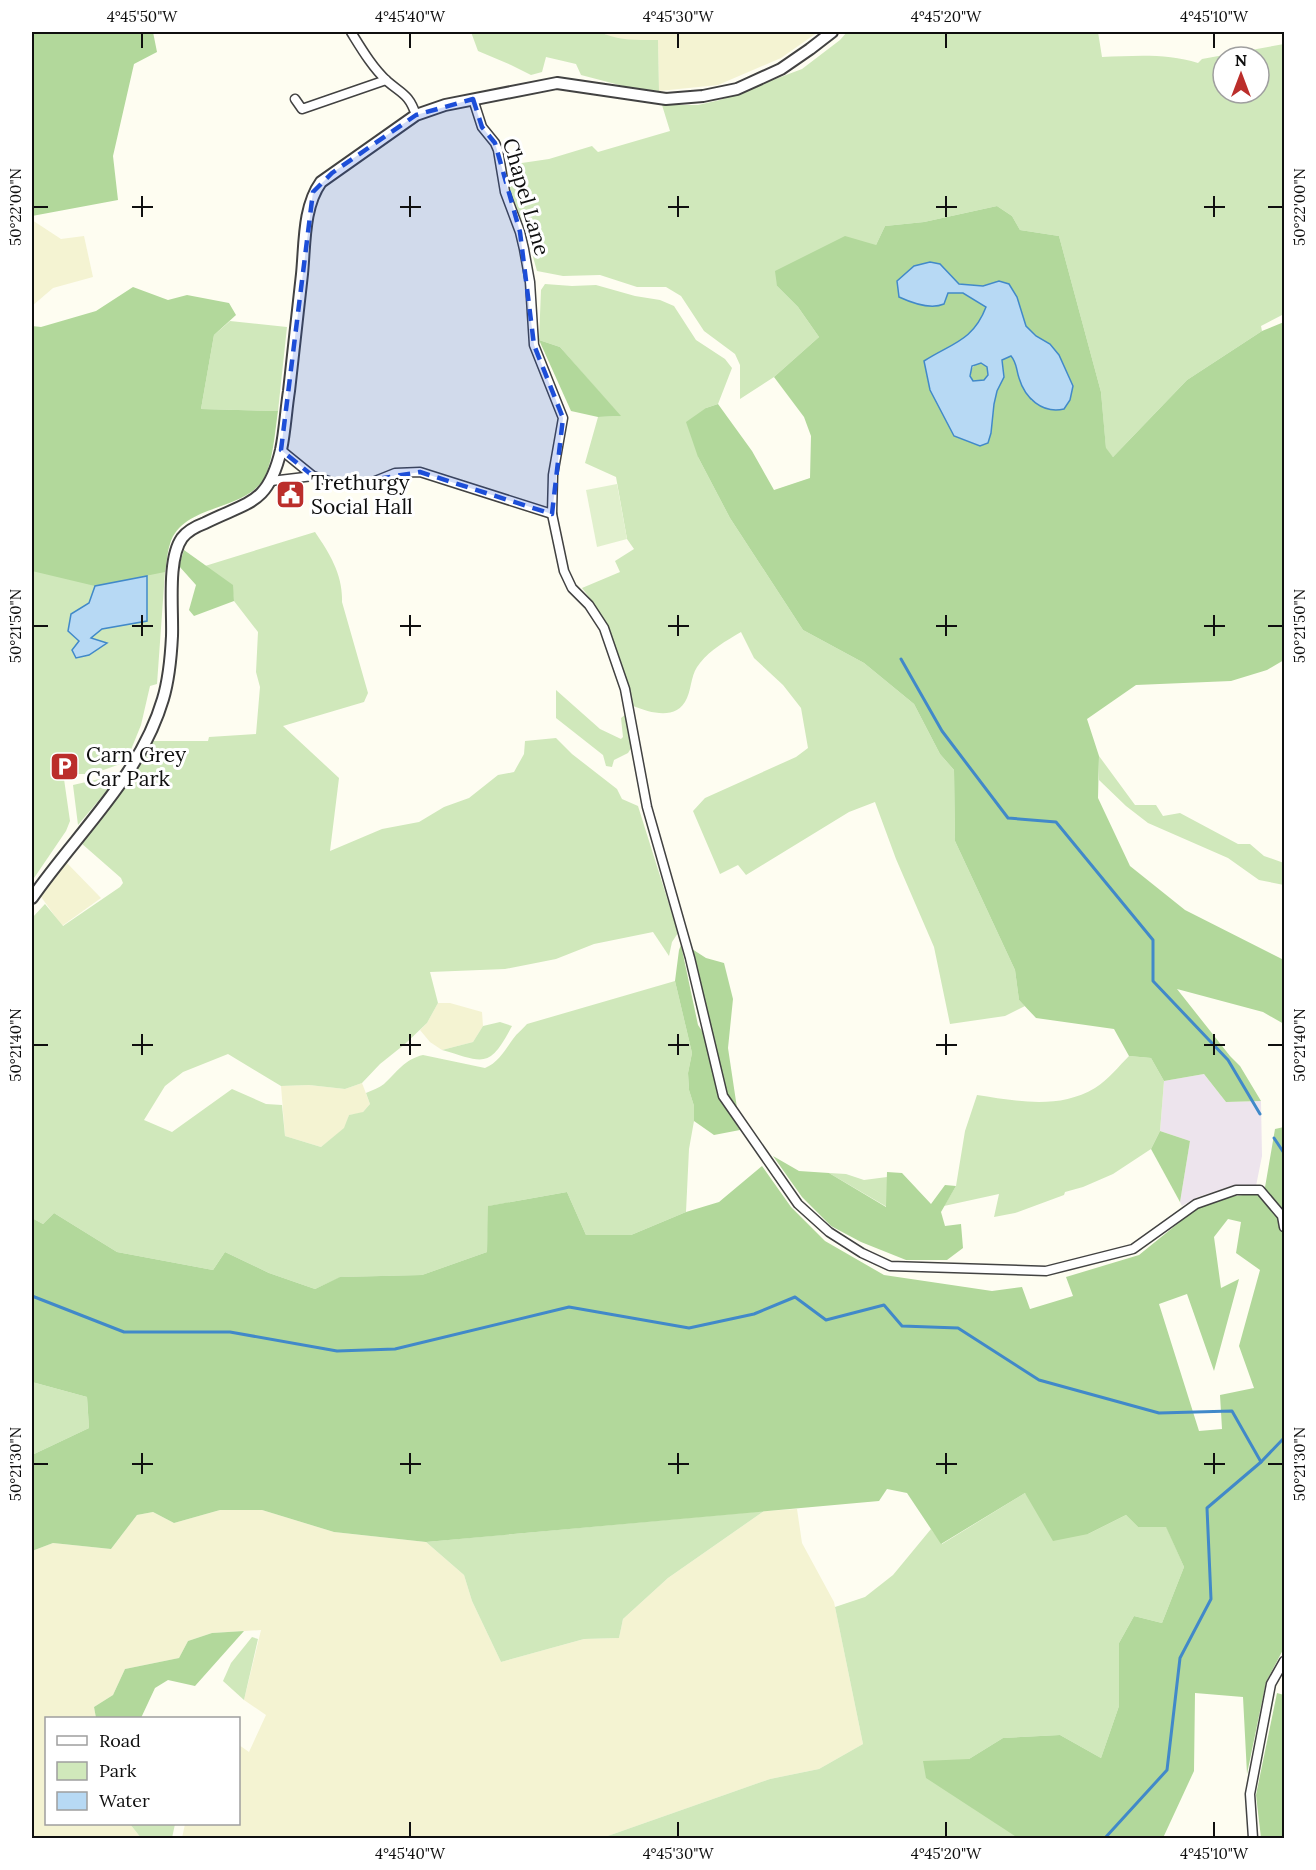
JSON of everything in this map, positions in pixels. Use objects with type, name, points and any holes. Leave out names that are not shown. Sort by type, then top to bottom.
[{"type":"street","points":[[351,32],[386,80],[411,101],[416,115]]},
{"type":"street","points":[[32,898],[48,874],[117,788],[149,735],[163,699],[166,684],[172,637],[174,562],[182,538],[196,526],[250,503],[263,494],[271,481],[281,450],[305,229],[314,192],[321,182],[416,115],[445,105],[557,83],[666,99],[703,96],[737,89],[781,69],[832,32]]},
{"type":"street","points":[[295,99],[302,109],[386,80]]},
{"type":"street","name":"Chapel Lane","points":[[472,99],[482,127],[498,150],[505,192],[520,231],[528,274],[534,345],[563,418],[553,475],[552,514],[564,571],[572,588],[589,605],[604,628],[625,689],[647,807],[690,958],[723,1096],[798,1203],[829,1232],[862,1253],[890,1266],[1046,1271],[1133,1249],[1196,1204],[1236,1190],[1260,1190],[1282,1216],[1284,1227]]},
{"type":"street","points":[[281,450],[313,476],[341,485],[370,483],[395,473],[420,472],[552,514]]},
{"type":"street","points":[[271,481],[313,476]]},
{"type":"street","points":[[1254,1839],[1250,1794],[1271,1684],[1284,1661]]},
{"type":"highlighted area","points":[[473,99],[482,127],[495,143],[520,232],[534,345],[563,418],[552,514],[420,472],[341,485],[313,476],[281,450],[313,192],[332,173],[416,115]]},
{"type":"shaded area","points":[[1204,1074],[1226,1102],[1261,1101],[1262,1156],[1256,1186],[1234,1185],[1198,1197],[1182,1206],[1180,1202],[1190,1141],[1160,1131],[1164,1081]]},
{"type":"green space","points":[[33,32],[153,32],[157,52],[134,64],[113,156],[118,200],[32,216]]},
{"type":"green space","points":[[471,32],[600,32],[621,38],[658,40],[659,91],[627,87],[581,75],[576,64],[546,57],[542,72],[531,75],[478,51]]},
{"type":"green space","points":[[600,32],[818,32],[781,58],[718,85],[659,91],[658,40],[629,40],[610,37]]},
{"type":"green space","points":[[847,32],[1098,32],[1102,57],[1162,56],[1198,63],[1202,59],[1211,57],[1211,105],[1271,105],[1271,46],[1284,44],[1284,314],[1261,326],[1262,331],[1187,380],[1113,457],[1106,449],[1101,392],[1059,236],[1020,230],[1012,216],[997,206],[924,222],[885,226],[876,245],[777,286],[798,307],[819,337],[774,377],[740,399],[740,365],[735,354],[704,331],[681,296],[666,287],[637,287],[600,275],[563,276],[537,271],[524,225],[509,188],[513,185],[515,164],[549,159],[592,146],[598,152],[670,131],[662,105],[698,105],[720,100],[802,69]]},
{"type":"green space","points":[[997,206],[1012,216],[1020,230],[1059,236],[1101,392],[1106,448],[1113,457],[1187,380],[1262,331],[1284,322],[1284,660],[1267,670],[1231,681],[1136,685],[1087,719],[1099,756],[1098,798],[1130,866],[1185,910],[1284,960],[1284,1024],[1263,1012],[1177,989],[1240,1066],[1261,1101],[1226,1102],[1204,1074],[1164,1081],[1151,1058],[1129,1056],[1114,1029],[1036,1018],[1019,1000],[1015,970],[955,841],[954,770],[940,754],[914,704],[864,663],[803,630],[730,518],[698,457],[686,422],[706,408],[718,404],[752,451],[774,490],[810,478],[811,436],[804,417],[774,377],[819,337],[798,307],[777,286],[775,271],[845,236],[876,245],[885,226],[924,222]],"holes":[[[940,264],[959,284],[983,286],[999,281],[1017,297],[1026,326],[1036,336],[1050,344],[1059,355],[1073,386],[1032,401],[1019,379],[1012,355],[1002,360],[1004,377],[997,391],[991,433],[939,352],[968,335],[978,324],[986,307],[963,293],[948,293],[944,304]]]},
{"type":"green space","points":[[32,220],[61,239],[84,236],[93,277],[53,288],[32,306]]},
{"type":"green space","points":[[545,284],[596,285],[635,296],[660,300],[674,306],[696,340],[725,359],[732,368],[718,404],[706,408],[698,457],[730,518],[803,630],[864,663],[914,704],[940,754],[954,770],[955,841],[1015,970],[1019,1000],[1025,1006],[1005,1016],[950,1024],[934,947],[896,859],[875,802],[849,812],[746,875],[738,865],[720,874],[693,811],[705,798],[796,757],[808,748],[801,708],[783,685],[754,658],[741,632],[704,658],[693,675],[687,698],[677,710],[655,713],[633,706],[608,629],[582,588],[620,572],[615,561],[634,549],[627,539],[616,477],[585,463],[598,417],[620,416],[560,347],[539,340],[541,290]]},
{"type":"green space","points":[[133,287],[168,300],[187,295],[229,303],[236,315],[214,335],[201,409],[278,411],[268,468],[261,483],[251,492],[198,515],[176,532],[169,547],[165,572],[95,586],[32,571],[32,326],[41,327],[96,311]]},
{"type":"green space","points":[[230,321],[287,327],[278,411],[201,409],[214,335]]},
{"type":"green space","points":[[539,340],[560,347],[621,416],[598,417],[571,411]]},
{"type":"green space","points":[[980,362],[987,367],[988,375],[984,380],[973,381],[971,370]]},
{"type":"green space","points":[[32,369],[162,572],[165,572],[157,684],[150,686],[141,725],[126,762],[92,774],[78,774],[67,758],[59,758],[53,774],[64,779],[70,821],[66,831],[32,881]]},
{"type":"green space","points":[[617,484],[627,539],[597,547],[586,490]]},
{"type":"green space","points":[[315,532],[338,574],[342,602],[368,693],[364,702],[283,726],[339,778],[330,851],[382,829],[419,822],[444,807],[469,798],[498,775],[514,772],[524,754],[525,741],[556,738],[572,754],[617,789],[622,799],[638,806],[678,933],[672,942],[669,956],[653,932],[594,944],[556,959],[505,969],[430,972],[438,1003],[427,1023],[362,1083],[345,1089],[309,1085],[281,1086],[228,1054],[183,1072],[165,1086],[144,1120],[172,1132],[232,1089],[266,1104],[282,1105],[285,1136],[321,1147],[344,1128],[349,1115],[363,1112],[370,1104],[366,1093],[382,1085],[402,1066],[417,1057],[423,1055],[485,1068],[497,1060],[527,1024],[675,981],[692,1053],[688,1073],[689,1090],[694,1106],[694,1121],[689,1149],[686,1212],[631,1235],[586,1235],[567,1192],[489,1206],[487,1252],[422,1275],[341,1277],[315,1289],[269,1273],[225,1252],[213,1270],[117,1252],[54,1213],[43,1224],[32,1218],[32,918],[45,904],[63,926],[123,883],[121,878],[81,843],[81,840],[134,773],[151,741],[208,741],[209,737],[256,734],[260,687],[256,672],[258,632],[234,601],[232,585],[205,566]]},
{"type":"green space","points":[[184,550],[233,585],[234,601],[194,616],[189,610],[196,585],[179,566]]},
{"type":"green space","points":[[556,690],[600,729],[621,739],[623,737],[621,718],[625,715],[633,745],[628,753],[614,760],[612,767],[606,766],[603,755],[556,718]]},
{"type":"green space","points":[[1099,756],[1135,805],[1156,805],[1163,816],[1180,813],[1238,844],[1250,844],[1264,856],[1284,863],[1284,885],[1259,880],[1228,858],[1148,823],[1099,780]]},
{"type":"green space","points":[[121,774],[78,825],[73,785]]},
{"type":"green space","points":[[63,859],[101,898],[62,926],[39,894]]},
{"type":"green space","points":[[681,945],[698,1025],[704,1034],[720,1099],[740,1130],[714,1135],[694,1121],[694,1106],[689,1090],[688,1073],[692,1053],[675,981]]},
{"type":"green space","points":[[692,949],[706,958],[724,963],[733,999],[728,1048],[737,1108],[726,1094]]},
{"type":"green space","points":[[438,1003],[450,1003],[482,1012],[483,1026],[473,1042],[442,1050],[430,1042],[420,1030],[427,1023]]},
{"type":"green space","points":[[500,1022],[512,1026],[491,1056],[484,1059],[467,1058],[442,1050],[473,1042],[483,1026]]},
{"type":"green space","points":[[1129,1056],[1151,1058],[1164,1081],[1160,1131],[1151,1149],[1113,1174],[1015,1213],[994,1217],[999,1194],[944,1206],[956,1186],[965,1131],[977,1095],[1037,1102],[1067,1099],[1100,1085]]},
{"type":"green space","points":[[362,1083],[370,1104],[362,1113],[349,1115],[345,1128],[321,1147],[285,1136],[281,1086],[309,1085],[345,1089]]},
{"type":"green space","points":[[1284,1127],[1284,1648],[1266,1682],[1247,1774],[1243,1697],[1195,1693],[1194,1771],[1163,1838],[1018,1838],[926,1778],[923,1761],[969,1759],[1003,1738],[1060,1735],[1101,1758],[1119,1706],[1119,1643],[1134,1616],[1162,1623],[1184,1567],[1166,1527],[1138,1527],[1126,1515],[1088,1534],[1053,1541],[1025,1493],[941,1544],[907,1493],[887,1489],[879,1501],[426,1542],[334,1532],[262,1510],[220,1510],[174,1523],[153,1512],[137,1515],[111,1549],[53,1543],[32,1551],[32,1455],[89,1428],[87,1397],[32,1382],[32,1218],[43,1224],[54,1213],[117,1252],[213,1270],[225,1252],[269,1273],[315,1289],[340,1277],[422,1275],[487,1252],[488,1206],[567,1192],[586,1235],[631,1235],[686,1212],[719,1202],[762,1166],[791,1207],[825,1241],[884,1275],[992,1291],[1022,1287],[1030,1309],[1073,1296],[1066,1277],[1139,1255],[1197,1208],[1228,1197],[1258,1193],[1263,1199],[1275,1129]],"holes":[[[1228,1219],[1241,1222],[1236,1253],[1260,1270],[1239,1346],[1254,1388],[1220,1395],[1222,1429],[1199,1431],[1159,1304],[1187,1294],[1214,1371],[1239,1279],[1221,1288],[1214,1237]]]},
{"type":"green space","points":[[1160,1131],[1190,1141],[1180,1202],[1151,1149]]},
{"type":"green space","points":[[773,1156],[799,1171],[829,1173],[886,1207],[887,1172],[902,1173],[931,1204],[945,1185],[956,1186],[941,1212],[945,1226],[961,1224],[963,1248],[947,1260],[906,1260],[861,1242],[831,1226],[802,1197]]},
{"type":"green space","points":[[829,1173],[846,1174],[864,1180],[887,1177],[887,1207]]},
{"type":"green space","points":[[32,1382],[87,1397],[89,1428],[32,1455]]},
{"type":"green space","points":[[1025,1493],[1088,1534],[1126,1515],[1138,1527],[1166,1526],[1184,1567],[1162,1623],[1134,1616],[1119,1643],[1119,1706],[1101,1758],[1060,1735],[1003,1738],[969,1759],[1018,1838],[602,1838],[770,1779],[819,1769],[863,1744],[835,1607],[865,1597],[893,1575],[931,1529],[942,1544]]},
{"type":"green space","points":[[797,1509],[802,1543],[834,1602],[863,1744],[819,1769],[770,1779],[602,1838],[182,1838],[185,1825],[240,1825],[240,1746],[249,1752],[266,1715],[244,1700],[261,1630],[212,1633],[188,1641],[179,1658],[125,1669],[113,1695],[94,1707],[96,1717],[45,1717],[45,1825],[131,1825],[141,1838],[32,1838],[32,1551],[53,1543],[111,1549],[137,1515],[153,1512],[174,1523],[220,1510],[262,1510],[334,1532],[426,1542],[464,1575],[472,1601],[501,1662],[584,1639],[619,1638],[623,1619],[668,1578],[764,1511]]},
{"type":"green space","points":[[764,1511],[668,1578],[623,1619],[619,1638],[584,1639],[501,1662],[472,1601],[464,1575],[426,1542]]},
{"type":"green space","points":[[244,1631],[195,1686],[168,1680],[155,1688],[141,1717],[96,1717],[94,1707],[113,1695],[125,1669],[179,1658],[188,1641],[212,1633]]},
{"type":"green space","points":[[252,1637],[258,1639],[244,1700],[223,1681],[231,1663]]},
{"type":"green space","points":[[1277,1693],[1284,1695],[1284,1838],[1261,1838],[1256,1795]]},
{"type":"green space","points":[[131,1825],[175,1825],[172,1838],[141,1838]]},
{"type":"water","points":[[930,262],[940,264],[959,284],[983,286],[999,281],[1009,284],[1017,297],[1026,326],[1036,336],[1050,344],[1059,355],[1073,386],[1070,400],[1064,409],[1042,407],[1030,398],[1025,392],[1011,356],[1002,360],[1004,377],[997,391],[988,443],[980,446],[954,436],[930,390],[924,361],[968,334],[981,318],[986,307],[963,293],[948,293],[944,304],[939,306],[927,306],[899,297],[897,281],[914,266]],"holes":[[[981,363],[987,367],[988,375],[984,380],[973,381],[970,376],[972,366]]]},
{"type":"water","points":[[147,576],[147,621],[102,629],[91,638],[107,643],[89,655],[76,658],[72,650],[79,641],[68,631],[71,614],[89,603],[95,586]]},
{"type":"waterway","points":[[901,659],[942,731],[1008,818],[1056,822],[1153,940],[1153,981],[1228,1060],[1260,1114]]},
{"type":"waterway","points":[[1274,1138],[1284,1153]]},
{"type":"waterway","points":[[32,1296],[124,1332],[230,1332],[337,1351],[395,1349],[569,1307],[689,1328],[754,1314],[795,1297],[826,1320],[884,1305],[902,1326],[958,1328],[1039,1380],[1159,1413],[1232,1411],[1261,1462]]},
{"type":"waterway","points":[[1105,1838],[1167,1770],[1180,1658],[1211,1599],[1207,1508],[1261,1462],[1284,1438]]},
{"type":"place","name":"Trethurgy Social Hall","points":[[290,495]]},
{"type":"place","name":"Carn Grey Car Park","points":[[65,767]]}]
